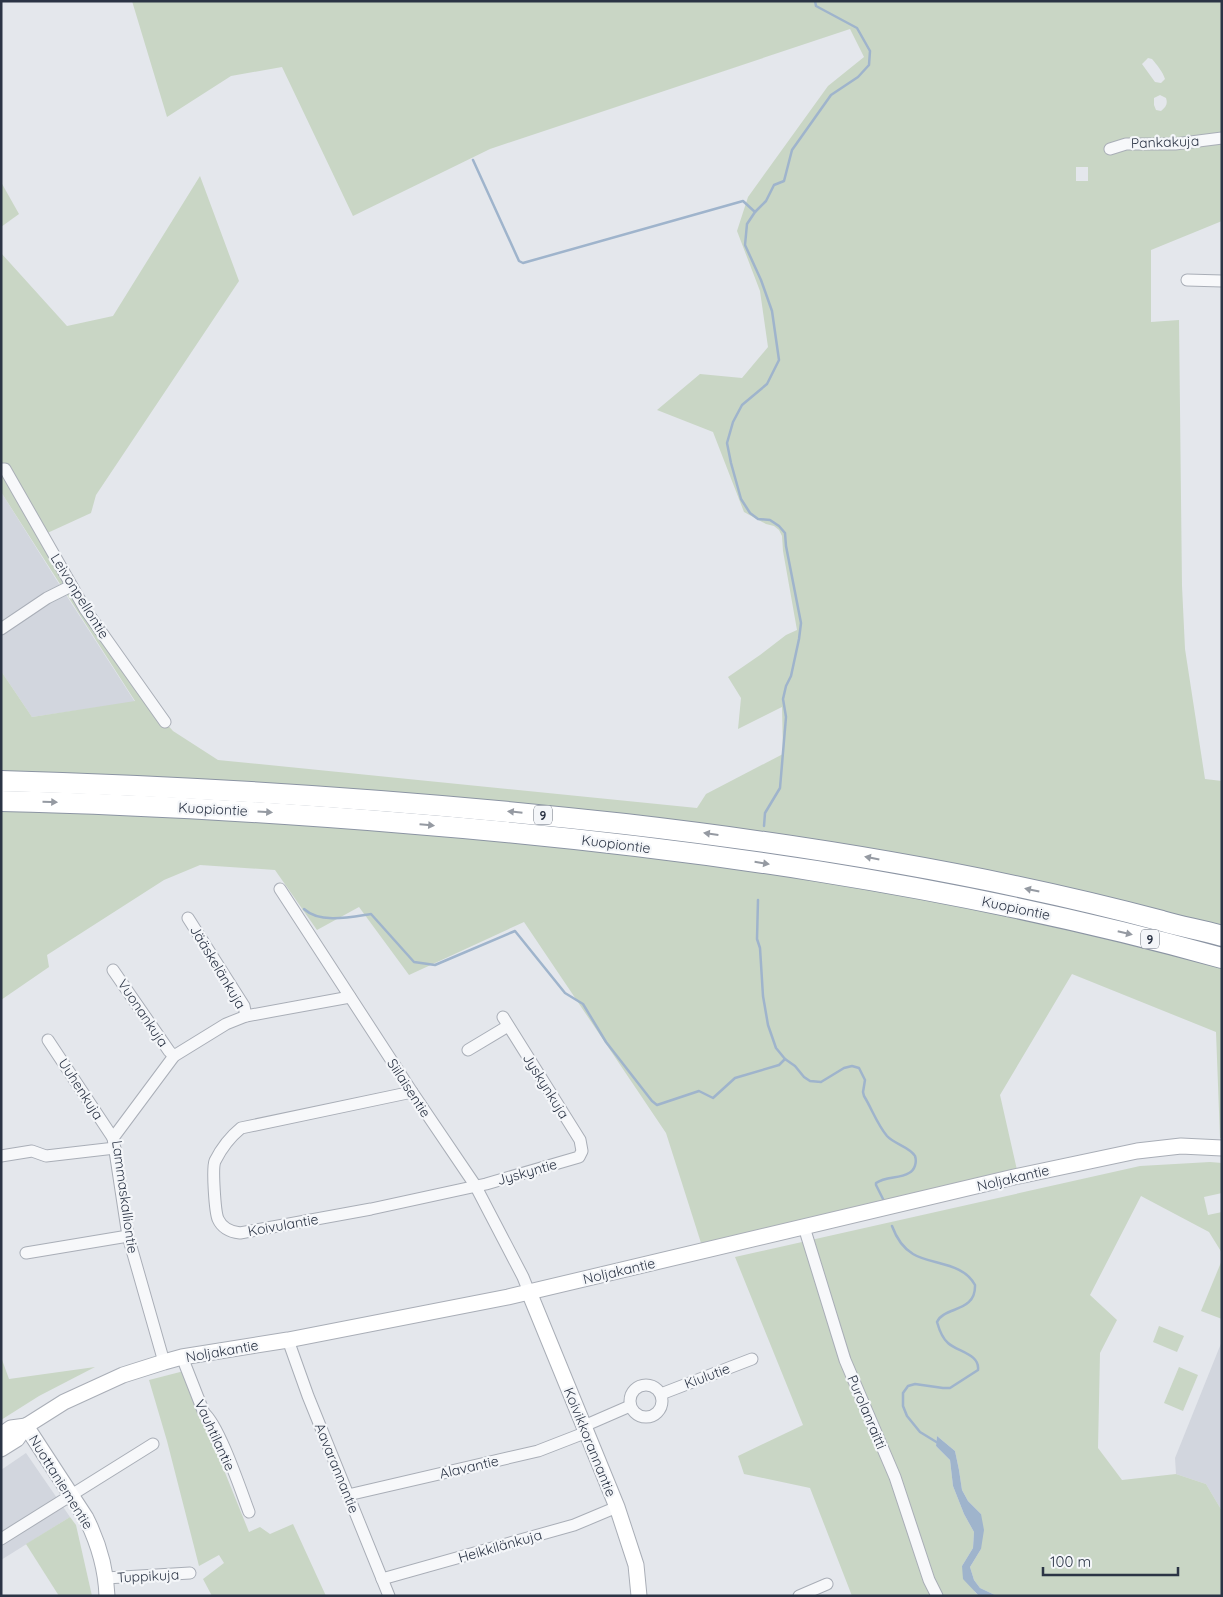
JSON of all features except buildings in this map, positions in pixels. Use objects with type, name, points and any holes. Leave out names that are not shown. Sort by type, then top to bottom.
[{"type":"highway","name":"Kuopiontie","points":[[1,781],[147,786],[309,795],[509,811],[703,833],[861,856],[996,882],[1122,910],[1222,936]]},
{"type":"highway","name":"Kuopiontie","points":[[1,801],[128,805],[306,815],[508,831],[700,853],[858,877],[995,903],[1160,941],[1222,958]]},
{"type":"main road","name":"Noljakantie","points":[[1,1449],[18,1438],[26,1426],[64,1402],[93,1387],[123,1375],[182,1357],[288,1340],[529,1292],[1014,1177],[1137,1151],[1181,1146],[1222,1148]]},
{"type":"main road","name":"Koivikkorannantie","points":[[529,1292],[616,1507],[636,1564],[639,1596]]},
{"type":"main road","name":"Noljakantie","points":[[1,1435],[11,1428],[26,1426]]},
{"type":"main road","name":"Nuottaniementie","points":[[26,1426],[86,1518],[106,1578],[107,1596]]},
{"type":"street","name":"Pankakuja","points":[[1110,149],[1126,144],[1175,144],[1222,138]]},
{"type":"street","points":[[1187,280],[1222,281]]},
{"type":"street","name":"Leivonpellontie","points":[[1,469],[5,469],[28,506],[70,586],[165,722]]},
{"type":"street","points":[[1,629],[47,598],[70,586]]},
{"type":"street","name":"Siilaisentie","points":[[280,889],[475,1185],[529,1292]]},
{"type":"street","name":"Jääskelänkuja","points":[[188,918],[244,1006],[246,1016]]},
{"type":"street","name":"Vuonankuja","points":[[113,970],[174,1056]]},
{"type":"street","name":"Lammaskalliontie","points":[[164,1362],[128,1236],[114,1143],[174,1056],[226,1024],[246,1016],[350,997]]},
{"type":"street","name":"Jyskynkuja","points":[[468,1050],[505,1021],[580,1140],[582,1151],[579,1157]]},
{"type":"street","name":"Uuhenkuja","points":[[48,1040],[114,1143]]},
{"type":"street","name":"Koivulantie","points":[[412,1092],[241,1128],[233,1134],[214,1163],[213,1174],[217,1218],[222,1225],[233,1232],[240,1233],[371,1209],[475,1185]]},
{"type":"street","points":[[1,1156],[32,1151],[46,1156],[114,1143]]},
{"type":"street","name":"Jyskyntie","points":[[475,1185],[486,1184],[579,1157]]},
{"type":"street","name":"Purolanraitti","points":[[804,1227],[845,1360],[895,1477],[929,1580],[937,1596]]},
{"type":"street","points":[[26,1253],[128,1236]]},
{"type":"street","name":"Aavarannantie","points":[[288,1340],[308,1396],[389,1596]]},
{"type":"street","name":"Vauhtilantie","points":[[182,1357],[204,1413],[213,1425],[249,1512]]},
{"type":"street","name":"Kiulutie","points":[[662,1394],[752,1359]]},
{"type":"street","points":[[648,1384],[654,1386],[662,1394],[663,1403],[661,1409],[654,1416],[640,1416],[630,1406],[632,1392],[641,1385],[648,1384]]},
{"type":"street","points":[[586,1429],[630,1406]]},
{"type":"street","name":"Alavantie","points":[[348,1495],[538,1451],[586,1429]]},
{"type":"street","points":[[1,1539],[153,1444]]},
{"type":"street","name":"Heikkilänkuja","points":[[382,1579],[574,1525],[616,1507]]},
{"type":"street","name":"Tuppikuja","points":[[106,1578],[190,1573]]},
{"type":"street","points":[[799,1596],[827,1584]]},
{"type":"shaded area","points":[[1,492],[135,702],[32,717],[1,671]]},
{"type":"shaded area","points":[[1222,1341],[1222,1511],[1206,1484],[1176,1474],[1175,1458]]},
{"type":"shaded area","points":[[26,1453],[70,1517],[1,1560],[1,1470]]},
{"type":"green space","points":[[132,1],[1222,1],[1222,221],[1151,250],[1151,322],[1179,320],[1182,586],[1185,649],[1205,779],[1222,781],[1222,1138],[1220,1138],[1216,1032],[1072,974],[1000,1095],[1017,1170],[701,1243],[666,1133],[524,922],[409,975],[359,907],[317,930],[275,870],[200,865],[164,880],[47,955],[49,967],[1,1000],[1,671],[32,717],[135,701],[1,492],[1,253],[67,326],[113,316],[200,176],[239,281],[96,495],[91,513],[43,535],[165,722],[173,731],[218,760],[697,808],[706,794],[783,754],[782,707],[738,729],[741,698],[728,677],[786,635],[797,630],[782,536],[774,526],[766,524],[744,512],[713,432],[657,410],[700,374],[742,378],[768,347],[760,291],[737,231],[748,197],[828,86],[864,57],[850,29],[490,149],[353,216],[282,67],[231,76],[167,117]],"holes":[[[1148,58],[1152,59],[1163,74],[1165,79],[1161,83],[1155,82],[1142,64]],[[1160,95],[1166,98],[1166,105],[1161,111],[1156,110],[1154,98]],[[1076,167],[1088,167],[1088,181],[1076,181]]]},
{"type":"green space","points":[[1,182],[19,214],[1,227]]},
{"type":"green space","points":[[1222,1163],[1222,1193],[1204,1197],[1208,1215],[1222,1212],[1222,1253],[1209,1232],[1141,1196],[1090,1295],[1117,1320],[1100,1353],[1098,1448],[1122,1480],[1176,1474],[1206,1484],[1222,1511],[1222,1596],[997,1596],[980,1588],[974,1580],[970,1567],[981,1549],[981,1514],[968,1501],[962,1490],[955,1451],[937,1436],[936,1446],[950,1460],[953,1486],[964,1514],[974,1532],[973,1548],[962,1566],[975,1592],[979,1596],[852,1596],[810,1488],[744,1474],[738,1456],[803,1425],[735,1257],[1140,1166]]},
{"type":"green space","points":[[1222,1260],[1222,1319],[1201,1311]]},
{"type":"green space","points":[[1159,1326],[1184,1336],[1177,1352],[1153,1342]]},
{"type":"green space","points":[[1,1357],[9,1379],[95,1367],[39,1396],[1,1420]]},
{"type":"green space","points":[[1179,1367],[1198,1375],[1183,1411],[1164,1403]]},
{"type":"green space","points":[[184,1371],[249,1532],[260,1527],[270,1534],[293,1524],[326,1596],[212,1596],[203,1579],[224,1563],[219,1555],[199,1566],[167,1441],[149,1380]]},
{"type":"green space","points":[[70,1517],[76,1525],[92,1596],[59,1596],[26,1544]]},
{"type":"water","points":[[937,1436],[955,1451],[962,1490],[968,1501],[981,1514],[984,1530],[981,1549],[970,1567],[974,1580],[980,1588],[997,1596],[979,1596],[963,1579],[962,1566],[973,1548],[974,1532],[964,1514],[953,1486],[950,1460],[936,1446]]},
{"type":"waterway","points":[[764,826],[765,813],[780,788],[786,717],[783,699],[791,676],[801,623],[785,533],[770,520],[758,519],[750,513],[741,499],[727,443],[733,422],[742,405],[767,384],[779,360],[772,311],[761,280],[745,245],[747,224],[766,201],[774,185],[784,181],[792,150],[831,95],[858,77],[869,65],[870,51],[857,28],[816,6],[815,1]]},
{"type":"waterway","points":[[473,160],[519,261],[523,263],[743,201],[755,212]]},
{"type":"waterway","points":[[758,900],[757,939],[760,948],[763,996],[768,1025],[776,1048],[785,1059],[810,1081],[821,1082],[844,1068],[852,1066],[859,1068],[865,1080],[864,1096],[880,1127],[890,1139],[910,1150],[915,1156],[915,1166],[911,1172],[876,1183],[883,1199]]},
{"type":"waterway","points":[[304,909],[318,917],[327,918],[345,918],[371,914],[414,962],[435,965],[515,931],[565,993],[583,1004],[606,1042],[657,1105],[699,1091],[713,1098],[735,1078],[779,1065],[785,1059]]},
{"type":"waterway","points":[[892,1226],[900,1242],[909,1252],[920,1258],[955,1268],[963,1272],[975,1285],[974,1294],[965,1305],[946,1313],[937,1322],[946,1341],[976,1360],[978,1370],[950,1388],[915,1384],[908,1386],[903,1393],[903,1406],[907,1416],[920,1432],[938,1443]]}]
